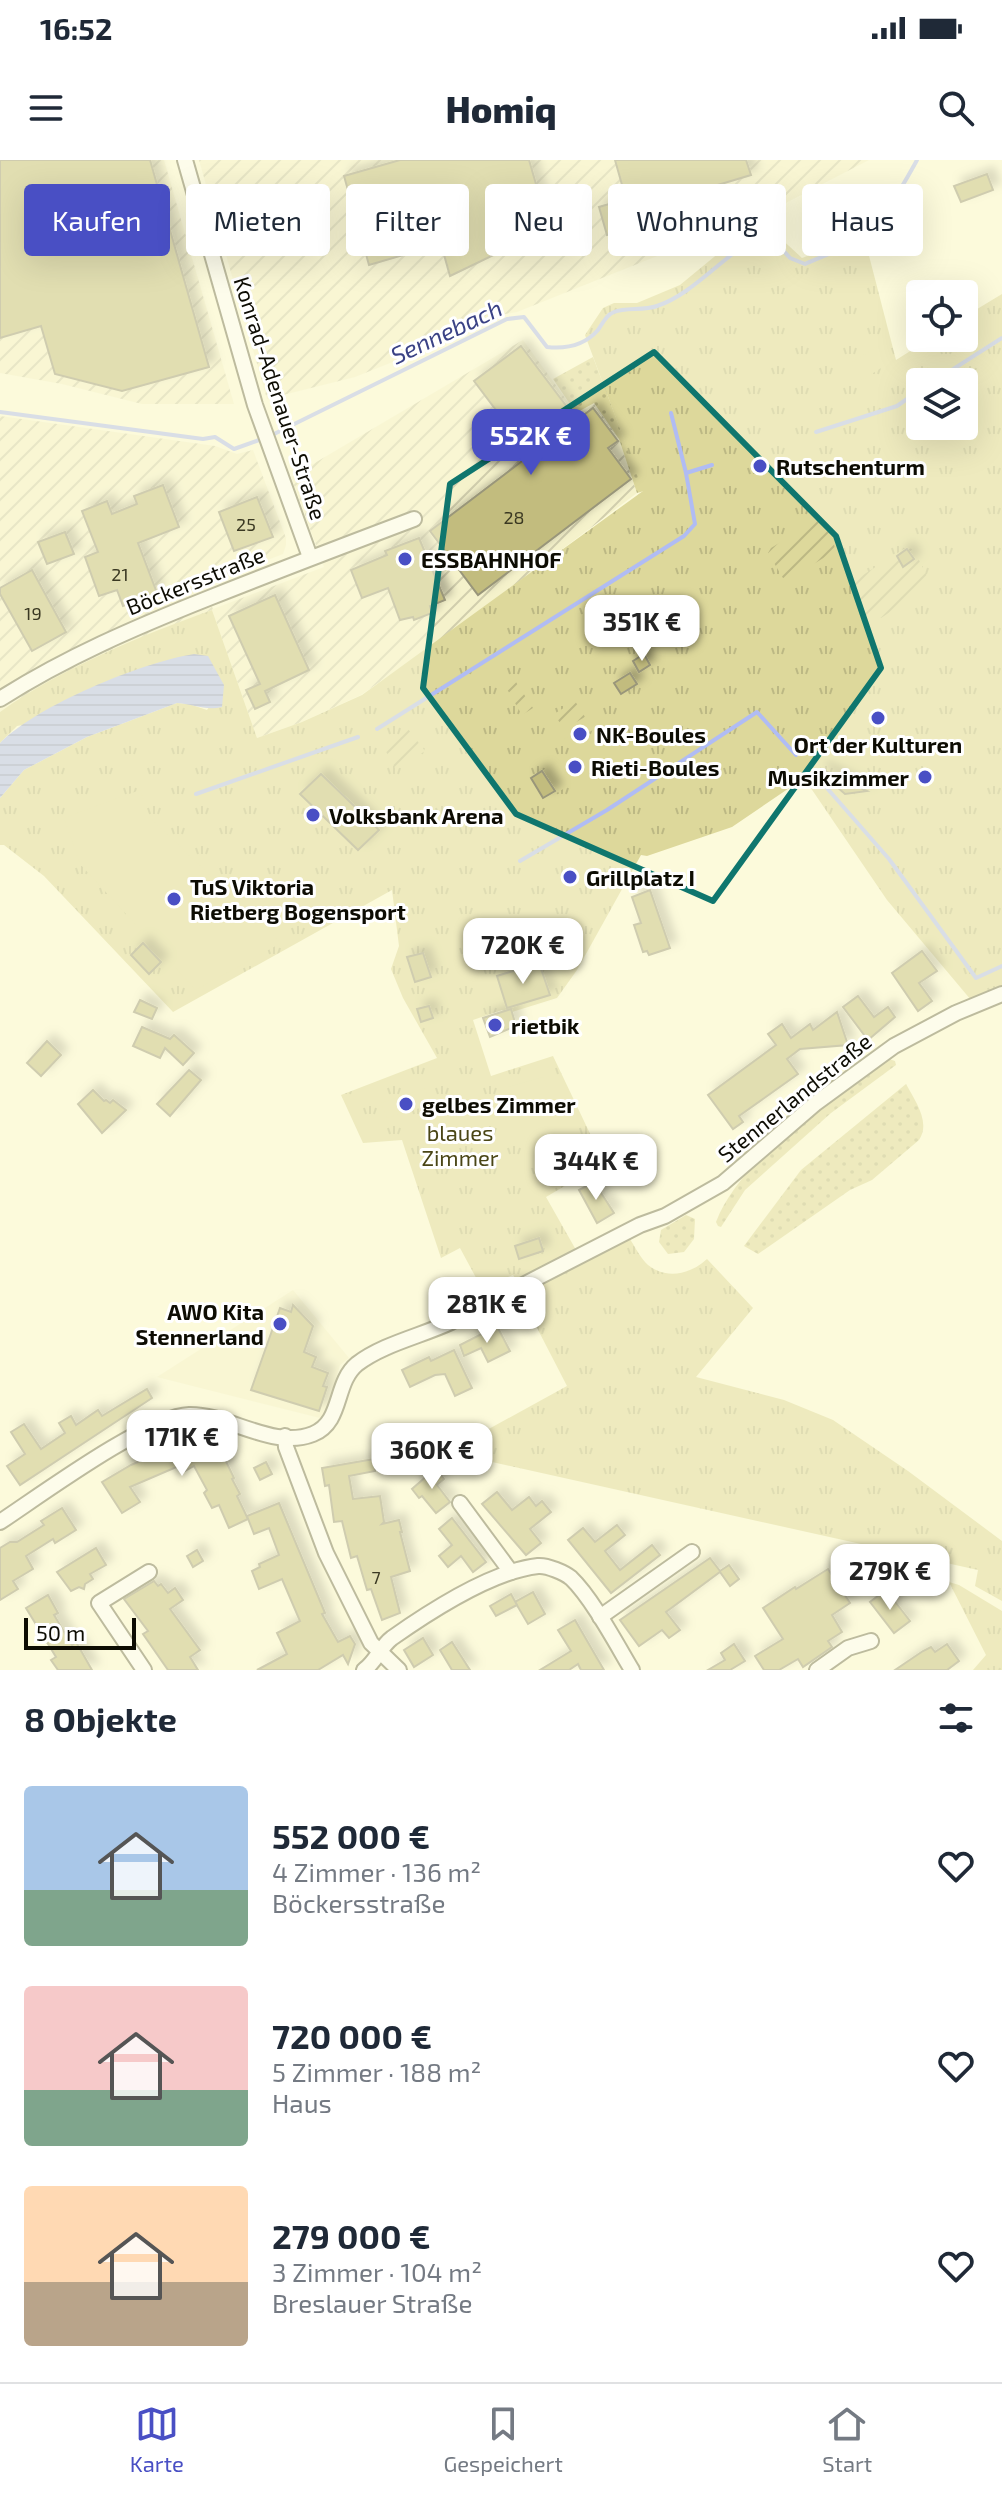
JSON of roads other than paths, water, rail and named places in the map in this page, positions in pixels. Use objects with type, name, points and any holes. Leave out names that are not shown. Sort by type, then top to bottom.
[{"type":"street","name":"Konrad-Adenauer-Straße","points":[[185,160],[255,405],[310,557]]},
{"type":"street","name":"Böckersstraße","points":[[0,699],[94,645],[310,557],[414,519]]},
{"type":"street","name":"Stennerlandstraße","points":[[0,1522],[116,1447],[173,1417],[190,1415],[213,1418],[285,1436],[309,1435],[324,1428],[331,1420],[346,1379],[363,1360],[448,1323],[640,1225],[665,1216],[723,1183],[816,1103],[894,1046],[956,1013],[1002,994]]},
{"type":"street","points":[[285,1436],[286,1447],[326,1553],[371,1643],[399,1670]]},
{"type":"street","points":[[460,1503],[511,1572]]},
{"type":"street","points":[[600,1617],[692,1552]]},
{"type":"street","points":[[364,1670],[388,1641],[454,1599],[511,1572],[542,1565],[571,1577],[632,1670]]},
{"type":"street","points":[[144,1670],[99,1603],[149,1572]]},
{"type":"street","points":[[817,1670],[848,1648],[871,1641]]},
{"type":"water","points":[[194,654],[208,656],[224,685],[222,707],[205,708],[177,703],[87,737],[24,770],[0,798],[0,743],[17,729],[64,701],[119,676]]},
{"type":"waterway","name":"Sennebach","points":[[270,436],[507,319],[524,317],[547,347],[581,342],[593,335],[614,312],[652,307],[678,296],[750,239],[771,237],[790,258],[805,264],[834,252],[872,227],[897,195],[917,160]]},
{"type":"waterway","points":[[955,368],[1002,338]]},
{"type":"waterway","points":[[816,432],[897,406],[906,400]]},
{"type":"waterway","name":"Sennebach","points":[[0,412],[203,439],[215,437],[234,449],[262,439]]},
{"type":"waterway","points":[[671,413],[686,473]]},
{"type":"waterway","points":[[377,729],[684,536],[695,524],[686,473],[712,465]]},
{"type":"waterway","points":[[520,861],[607,810],[757,712],[796,755]]},
{"type":"waterway","points":[[196,794],[358,737]]},
{"type":"waterway","points":[[819,779],[889,859],[976,978],[1002,966]]},
{"type":"place","name":"Rutschenturm","points":[[760,466]]},
{"type":"place","name":"ESSBAHNHOF","points":[[405,559]]},
{"type":"place","name":"Ort der Kulturen","points":[[878,718]]},
{"type":"place","name":"NK-Boules","points":[[580,734]]},
{"type":"place","name":"Rieti-Boules","points":[[575,767]]},
{"type":"place","name":"Musikzimmer","points":[[925,777]]},
{"type":"place","name":"Volksbank Arena","points":[[313,815]]},
{"type":"place","name":"Grillplatz I","points":[[570,877]]},
{"type":"place","name":"TuS Viktoria Rietberg Bogensport","points":[[174,899]]},
{"type":"place","name":"rietbik","points":[[495,1025]]},
{"type":"place","name":"gelbes Zimmer","points":[[406,1104]]},
{"type":"place","name":"AWO Kita Stennerland","points":[[280,1324]]},
{"type":"park label","name":"blaues Zimmer","points":[[460,1144]]}]
